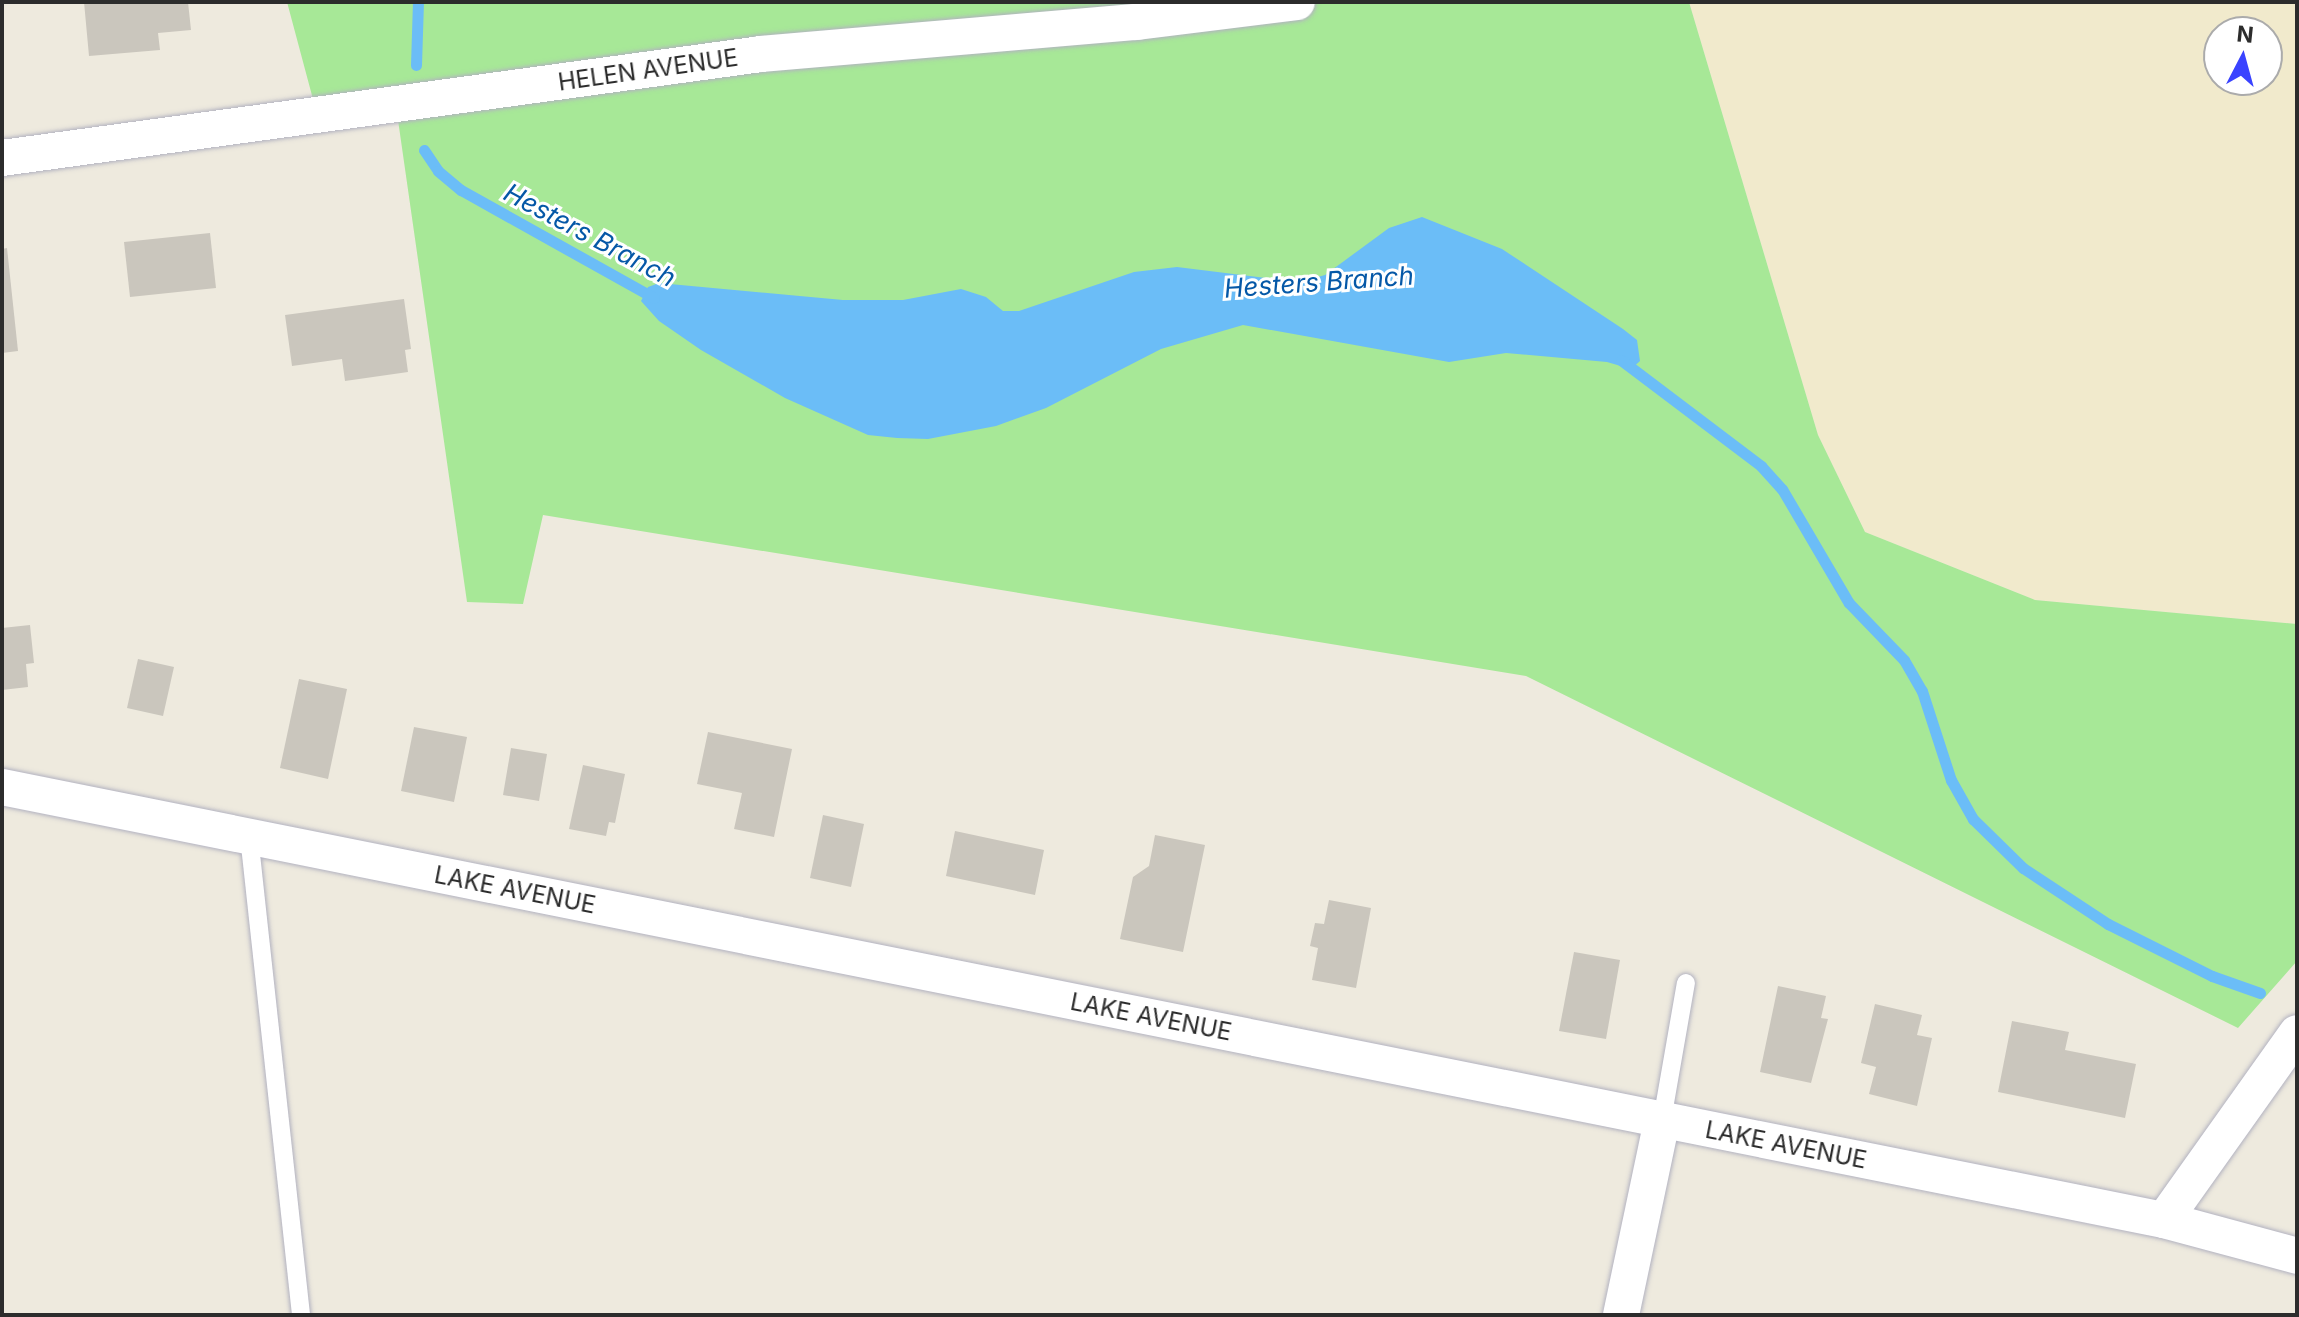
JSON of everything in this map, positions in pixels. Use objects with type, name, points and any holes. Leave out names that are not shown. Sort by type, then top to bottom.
[{"type":"street","name":"HELEN AVENUE","points":[[2,158],[761,54],[1137,22],[1297,2]]},
{"type":"street","name":"LAKE AVENUE","points":[[2,787],[2164,1220],[2297,1256]]},
{"type":"street","points":[[2164,1220],[2297,1033]]},
{"type":"street","points":[[1621,1315],[1662,1120]]},
{"type":"lane","points":[[249,836],[301,1315]]},
{"type":"lane","points":[[1662,1120],[1686,983]]},
{"type":"shaded area","points":[[1689,2],[2297,2],[2297,624],[2035,600],[1865,532],[1818,435]]},
{"type":"green space","points":[[287,2],[1689,2],[1818,435],[1865,532],[2035,600],[2297,624],[2297,961],[2238,1028],[1526,676],[543,515],[523,604],[467,602],[395,99],[314,103]]},
{"type":"water","points":[[1422,217],[1502,249],[1637,340],[1640,361],[1631,369],[1607,362],[1506,353],[1449,362],[1243,325],[1161,349],[1046,408],[996,426],[928,439],[897,438],[868,435],[785,398],[701,350],[659,321],[641,301],[648,287],[659,283],[843,300],[903,300],[961,289],[986,297],[1003,311],[1019,311],[1134,272],[1177,267],[1299,282],[1325,275],[1389,228]]},
{"type":"building","points":[[84,2],[188,2],[191,30],[158,33],[160,50],[89,56]]},
{"type":"building","points":[[210,233],[216,288],[130,297],[124,242]]},
{"type":"building","points":[[7,248],[18,351],[2,353],[2,249]]},
{"type":"building","points":[[404,299],[411,349],[405,350],[408,372],[345,381],[342,359],[292,366],[285,315]]},
{"type":"building","points":[[30,625],[34,663],[26,664],[28,687],[2,690],[2,628]]},
{"type":"building","points":[[138,659],[174,667],[163,716],[127,708]]},
{"type":"building","points":[[299,679],[347,689],[328,779],[280,768]]},
{"type":"building","points":[[414,727],[467,737],[454,802],[401,791]]},
{"type":"building","points":[[708,732],[792,749],[774,837],[734,829],[742,793],[697,784]]},
{"type":"building","points":[[511,748],[547,754],[539,801],[503,795]]},
{"type":"building","points":[[583,765],[625,774],[615,823],[609,822],[606,836],[569,829]]},
{"type":"building","points":[[823,815],[864,824],[851,887],[810,878]]},
{"type":"building","points":[[955,831],[1044,850],[1035,895],[946,876]]},
{"type":"building","points":[[1155,835],[1205,845],[1183,952],[1120,939],[1133,877],[1149,866]]},
{"type":"building","points":[[1329,900],[1371,908],[1356,988],[1312,980],[1318,948],[1310,946],[1315,923],[1324,924]]},
{"type":"building","points":[[1574,952],[1620,960],[1606,1039],[1559,1031]]},
{"type":"building","points":[[1778,986],[1826,996],[1821,1018],[1828,1019],[1811,1083],[1760,1072]]},
{"type":"building","points":[[1875,1004],[1922,1015],[1917,1035],[1932,1038],[1917,1106],[1869,1094],[1876,1067],[1861,1063]]},
{"type":"building","points":[[2012,1021],[2069,1032],[2065,1050],[2136,1064],[2125,1118],[1998,1092]]},
{"type":"waterway","name":"Hesters Branch","points":[[416,65],[418,2]]},
{"type":"waterway","name":"Hesters Branch","points":[[424,150],[438,171],[461,190],[654,298]]},
{"type":"waterway","name":"Hesters Branch","points":[[1621,360],[1761,466],[1782,489],[1849,603],[1904,660],[1922,691],[1951,780],[1973,819],[2023,868],[2108,924],[2212,976],[2260,993]]}]
